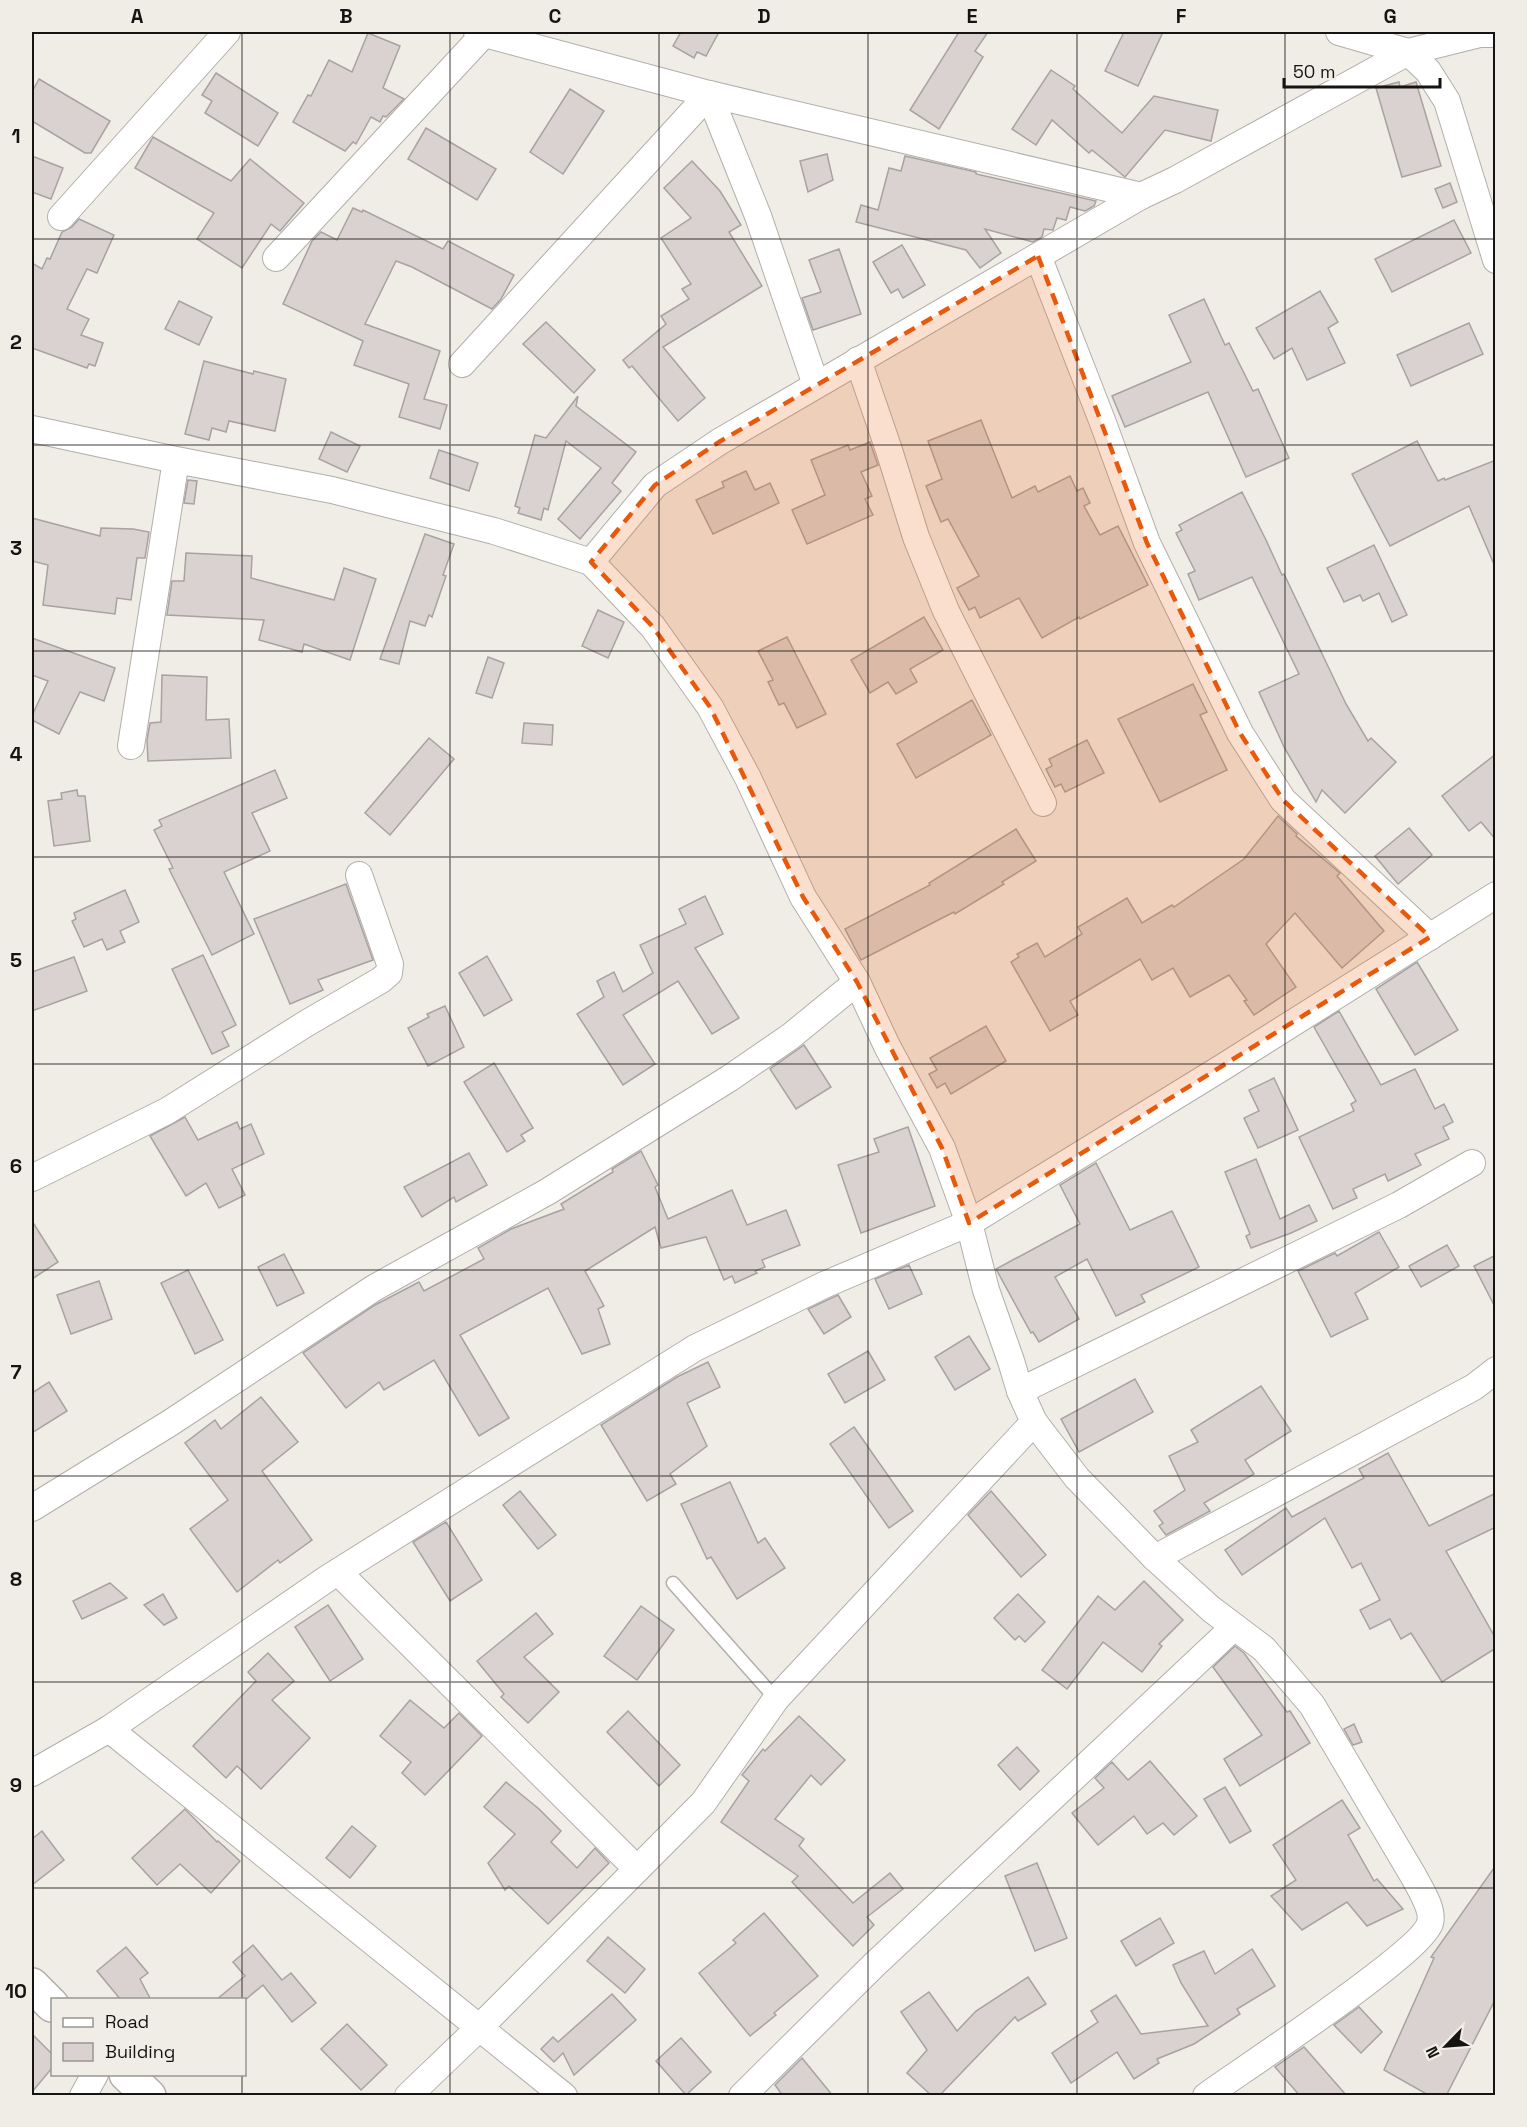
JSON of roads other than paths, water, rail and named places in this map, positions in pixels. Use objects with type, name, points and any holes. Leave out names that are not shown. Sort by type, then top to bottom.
[{"type":"street","points":[[61,217],[227,32]]},
{"type":"street","points":[[276,258],[481,32],[709,94],[1141,196]]},
{"type":"street","points":[[1339,32],[1408,52],[1428,71],[1447,101],[1496,260]]},
{"type":"street","points":[[591,562],[656,485],[719,442],[858,360],[1141,196],[1175,180],[1408,52],[1480,34],[1496,34]]},
{"type":"street","points":[[462,364],[709,94]]},
{"type":"street","points":[[709,94],[758,216],[816,385]]},
{"type":"street","points":[[1038,256],[1104,423],[1147,543],[1240,733],[1283,800],[1430,938]]},
{"type":"street","points":[[858,360],[916,537],[946,611],[1043,803]]},
{"type":"street","points":[[32,429],[343,493],[494,531],[591,562],[653,627],[710,706],[748,778],[802,897],[857,981],[887,1046],[942,1148],[969,1223],[986,1290],[1020,1391],[1034,1422],[1077,1478],[1155,1558],[1211,1609],[1264,1649],[1312,1706],[1414,1877],[1431,1917],[1430,1925],[1419,1940],[1356,1991],[1206,2096]]},
{"type":"street","points":[[132,746],[176,460]]},
{"type":"street","points":[[32,1178],[76,1158],[167,1110],[389,973],[390,964],[359,875]]},
{"type":"street","points":[[32,1773],[109,1729],[338,1572],[695,1348],[824,1285],[969,1223],[1496,895]]},
{"type":"street","points":[[32,1508],[170,1423],[374,1288],[547,1192],[730,1078],[791,1036],[857,981]]},
{"type":"street","points":[[1020,1391],[1399,1205],[1472,1162]]},
{"type":"street","points":[[1155,1558],[1474,1387],[1496,1370]]},
{"type":"street","points":[[408,2096],[703,1803],[776,1699],[1034,1422]]},
{"type":"street","points":[[338,1572],[637,1869]]},
{"type":"street","points":[[742,2096],[874,1965],[1234,1627]]},
{"type":"street","points":[[109,1729],[564,2096]]},
{"type":"street","points":[[32,1985],[51,2004]]},
{"type":"street","points":[[83,2096],[93,2076]]},
{"type":"street","points":[[128,2076],[150,2096]]},
{"type":"lane","points":[[673,1583],[776,1699]]}]
